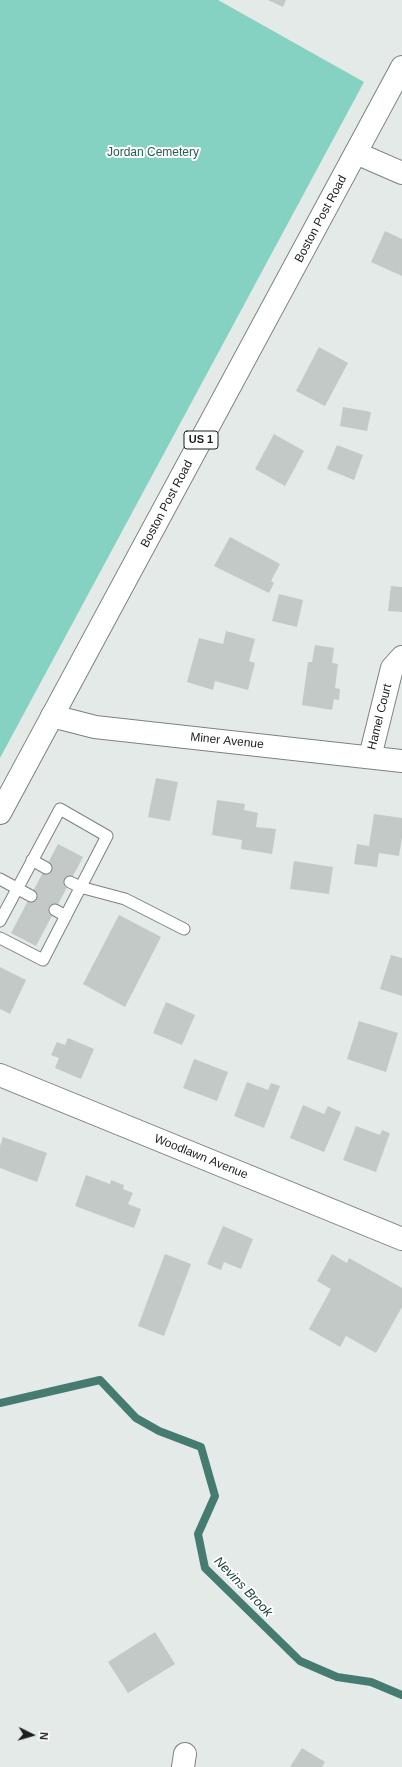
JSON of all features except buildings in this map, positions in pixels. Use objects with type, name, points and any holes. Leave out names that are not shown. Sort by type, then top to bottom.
[{"type":"street","name":"Boston Post Road","points":[[0,813],[402,67]]},
{"type":"street","points":[[356,153],[402,173]]},
{"type":"street","name":"Hamel Court","points":[[370,757],[392,668],[402,657]]},
{"type":"street","name":"Miner Avenue","points":[[52,716],[95,727],[402,760]]},
{"type":"street","name":"Woodlawn Avenue","points":[[0,1075],[402,1239]]},
{"type":"lane","points":[[0,921],[16,888],[60,809],[107,836],[43,960],[0,938]]},
{"type":"lane","points":[[32,860],[46,868]]},
{"type":"lane","points":[[0,879],[31,896]]},
{"type":"lane","points":[[70,882],[80,887],[125,899],[184,929]]},
{"type":"lane","points":[[55,910],[66,916]]},
{"type":"green space","name":"Jordan Cemetery","points":[[0,0],[218,0],[364,82],[0,758]]},
{"type":"waterway","name":"Nevins Brook","points":[[0,1403],[100,1380],[136,1418],[159,1431],[201,1447],[215,1496],[198,1534],[205,1568],[300,1661],[337,1677],[371,1682],[402,1695]]}]
